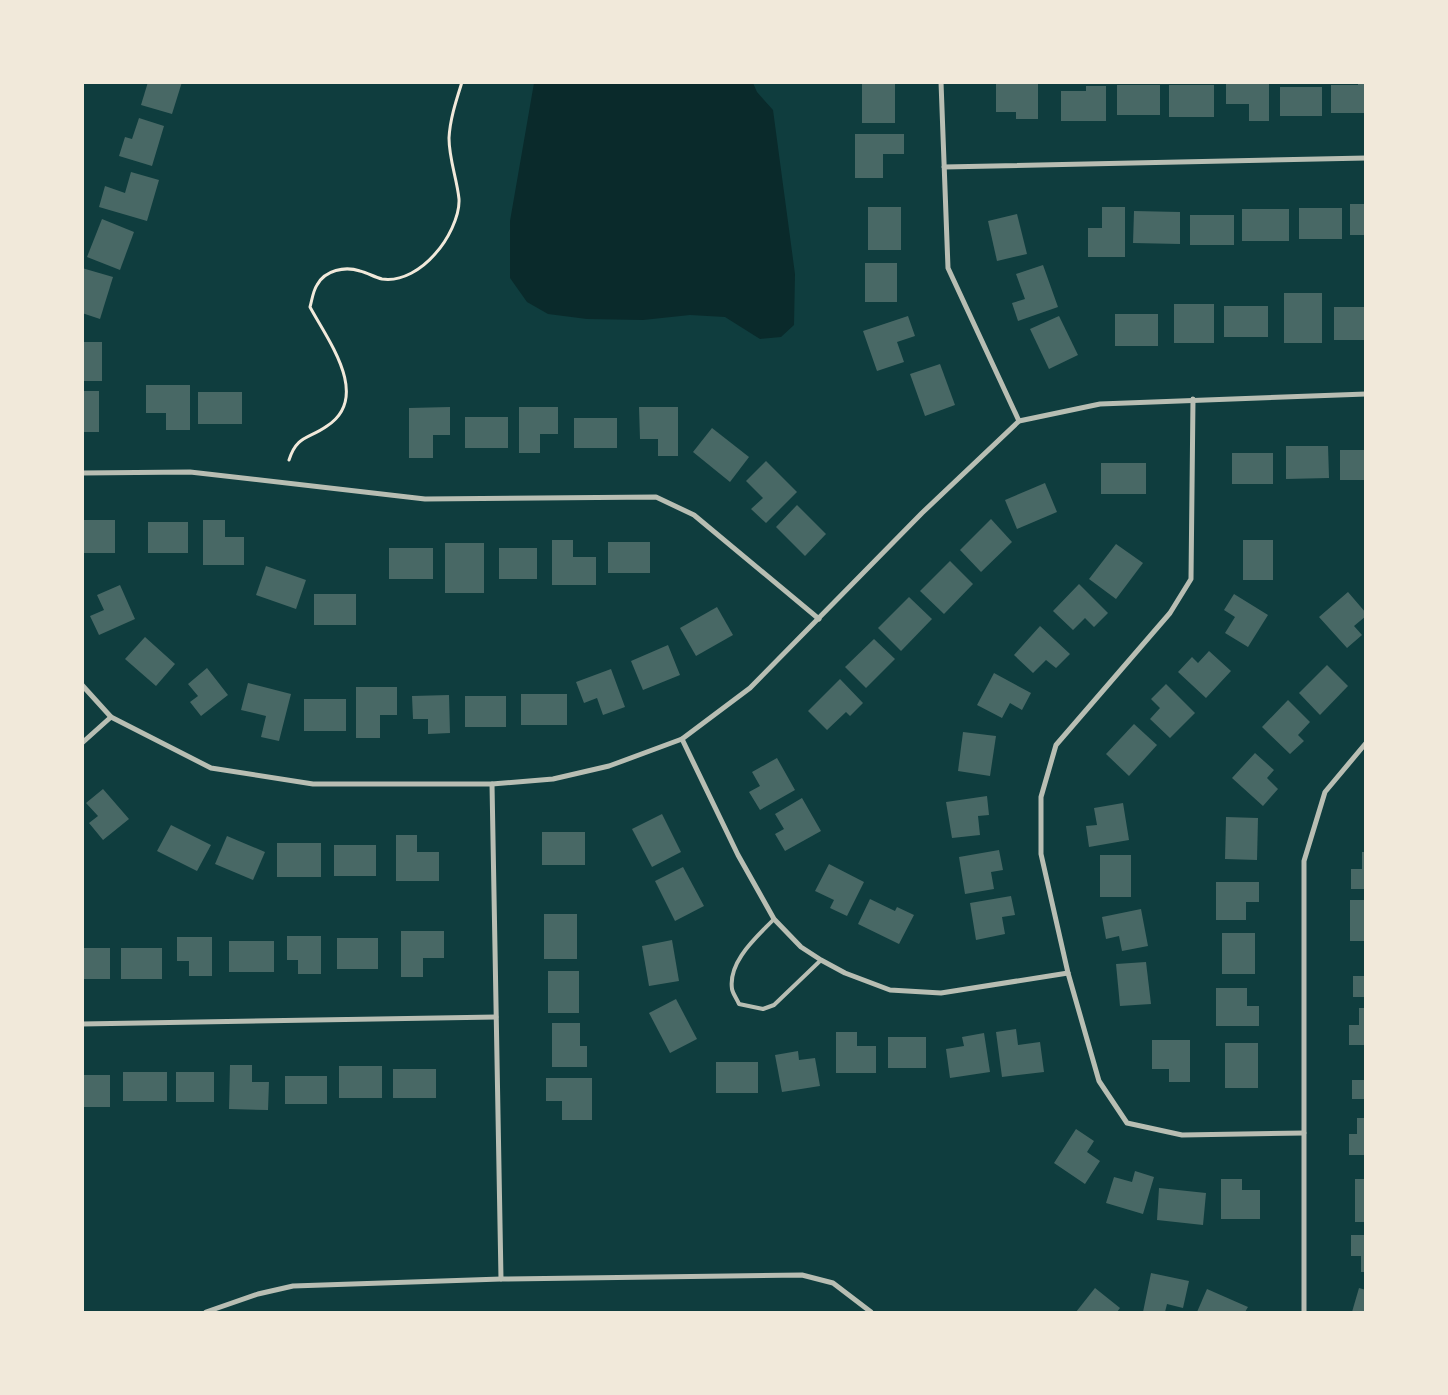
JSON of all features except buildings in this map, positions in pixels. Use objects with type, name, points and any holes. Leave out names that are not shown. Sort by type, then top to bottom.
[{"type":"street","points":[[941,82],[948,268],[1020,421]]},
{"type":"street","points":[[944,167],[1366,158]]},
{"type":"street","points":[[82,685],[111,717],[210,768],[313,784],[492,784],[553,779],[609,766],[682,739],[750,688],[922,513],[1020,421],[1100,404],[1193,399],[1366,394]]},
{"type":"street","points":[[1193,399],[1191,578],[1170,613],[1056,745],[1041,797],[1041,854],[1068,973],[1099,1081],[1127,1123],[1182,1135],[1304,1133]]},
{"type":"street","points":[[82,473],[190,472],[426,499],[656,498],[694,515],[819,618]]},
{"type":"street","points":[[82,743],[111,717]]},
{"type":"street","points":[[682,739],[734,846],[774,918],[801,947],[821,960],[845,973],[890,990],[941,993],[1068,973]]},
{"type":"street","points":[[1304,1312],[1304,861],[1324,792],[1366,743]]},
{"type":"street","points":[[492,784],[501,1279]]},
{"type":"street","points":[[82,1024],[496,1017]]},
{"type":"street","points":[[206,1312],[258,1294],[293,1286],[501,1279],[802,1275],[833,1283],[871,1312]]},
{"type":"lane","points":[[774,918],[742,954],[733,973],[732,990],[739,1004],[763,1009],[774,1005],[821,960]]},
{"type":"path","points":[[289,460],[293,448],[302,439],[328,426],[338,416],[344,406],[347,391],[345,376],[334,348],[310,307],[317,285],[330,272],[344,269],[359,270],[384,279],[401,277],[417,271],[428,262],[448,235],[456,218],[459,201],[449,139],[453,109],[462,82]]},
{"type":"water","points":[[534,83],[753,83],[757,92],[773,110],[795,274],[794,325],[781,337],[760,339],[725,317],[690,315],[643,320],[587,319],[548,314],[527,302],[510,278],[510,221]]}]
